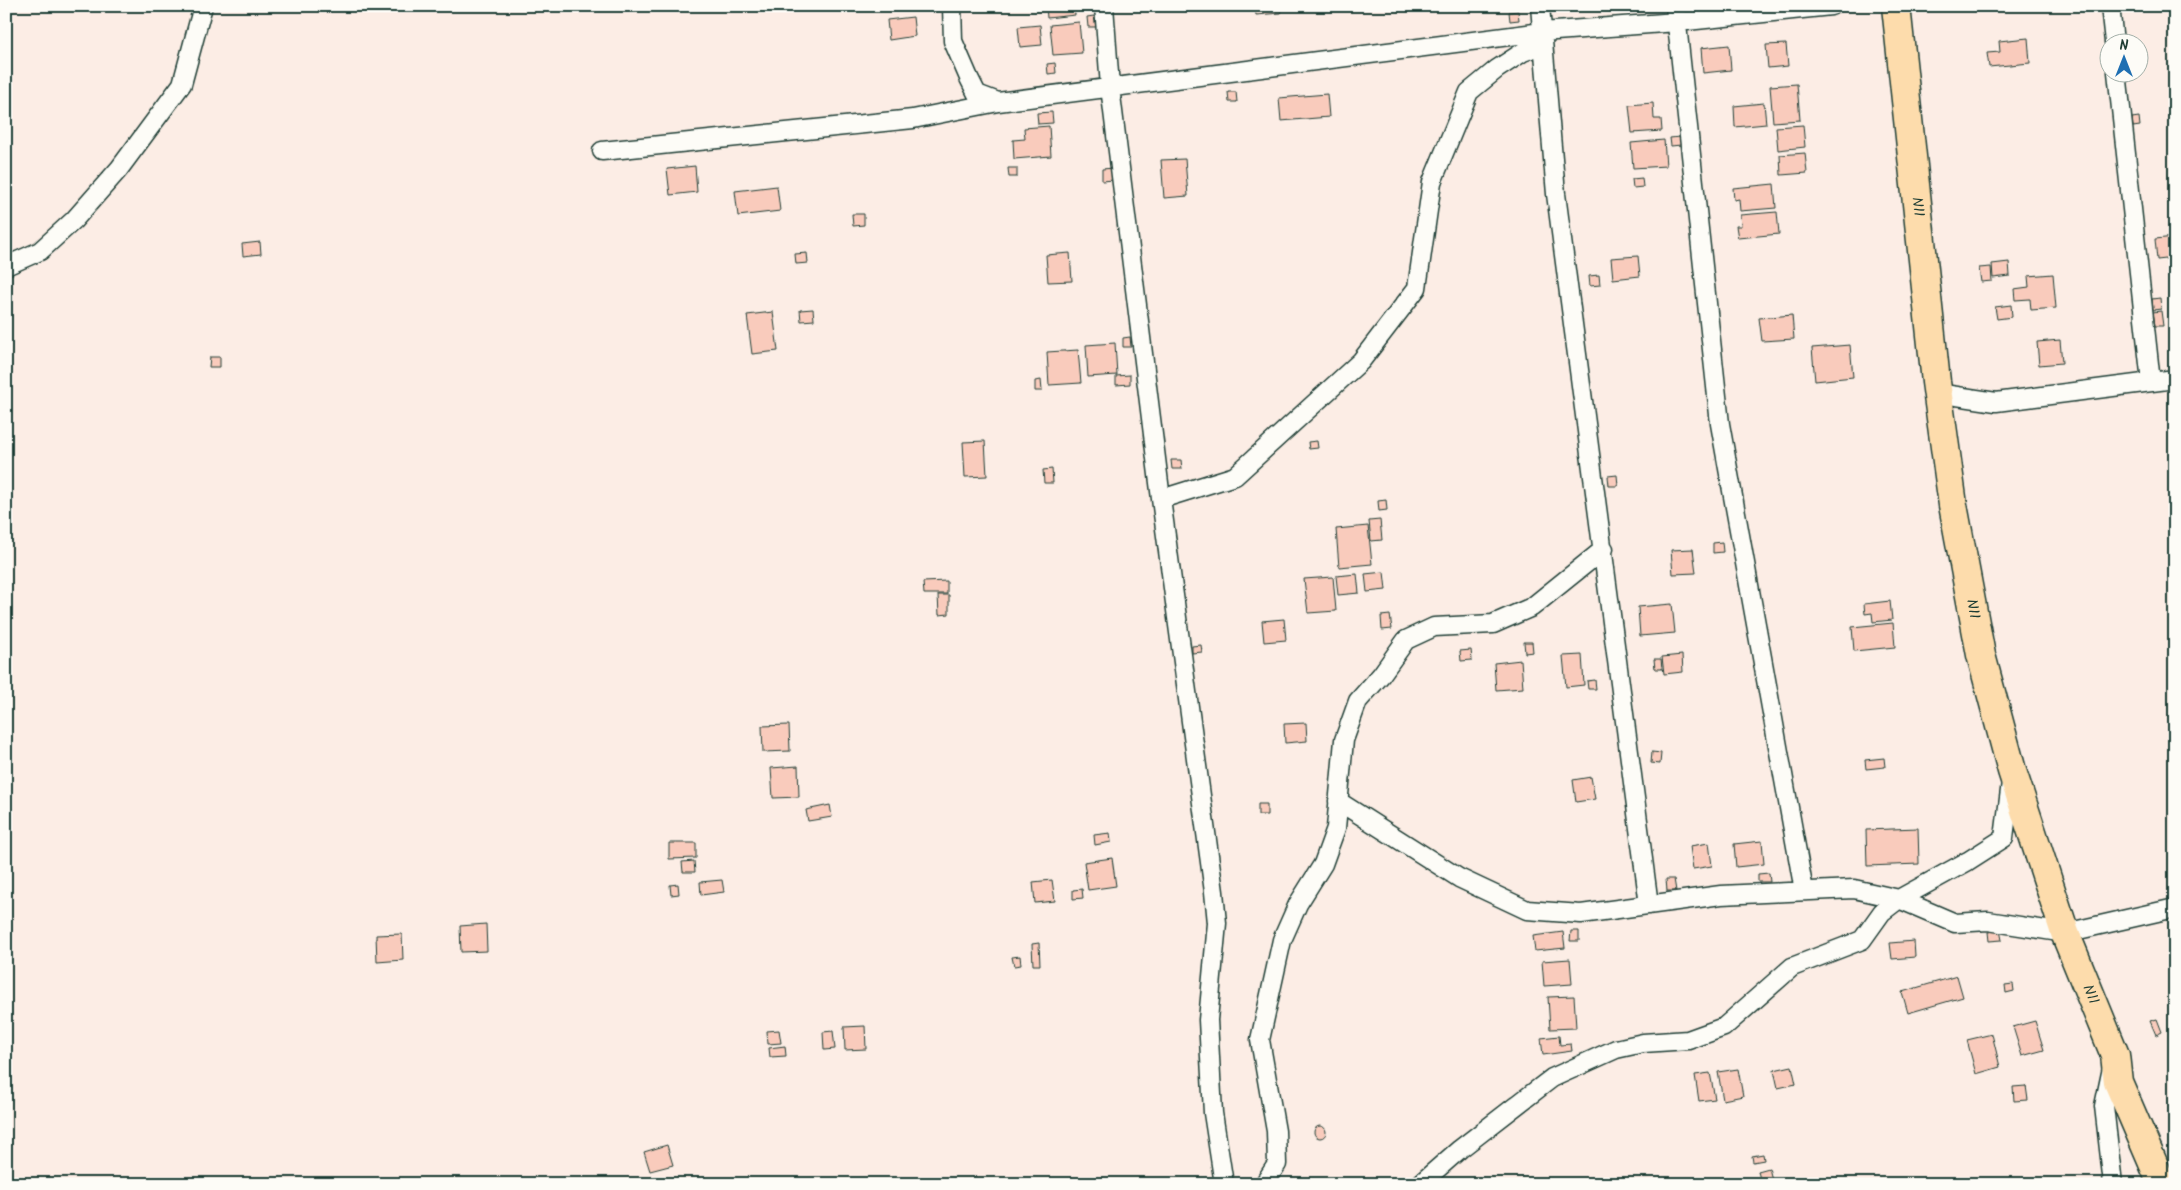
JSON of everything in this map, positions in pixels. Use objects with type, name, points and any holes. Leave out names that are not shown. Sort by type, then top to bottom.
[{"type":"main road","name":"N11","points":[[1896,6],[1937,393],[1953,505],[1981,654],[2012,771],[2065,932],[2115,1055],[2118,1082],[2162,1184]]},
{"type":"street","points":[[6,266],[40,251],[74,220],[119,169],[182,84],[194,47],[203,6]]},
{"type":"street","points":[[952,6],[954,41],[968,78],[977,94],[998,102]]},
{"type":"street","points":[[1104,6],[1110,87],[1161,499],[1215,900],[1217,923],[1208,1020],[1213,1113],[1224,1184]]},
{"type":"street","points":[[1540,6],[1556,194],[1649,904]]},
{"type":"street","points":[[602,151],[913,119],[998,102],[1110,87],[1542,39],[1676,14],[1831,6]]},
{"type":"street","points":[[2110,6],[2113,32]]},
{"type":"street","points":[[1676,14],[1720,424],[1804,891]]},
{"type":"street","points":[[1161,499],[1236,476],[1361,361],[1417,288],[1432,182],[1469,92],[1497,69],[1542,39]]},
{"type":"street","points":[[2118,82],[2151,382]]},
{"type":"street","points":[[1937,393],[1996,402],[2175,380]]},
{"type":"street","points":[[1264,1184],[1277,1164],[1277,1156],[1276,1131],[1260,1040],[1282,940],[1298,904],[1329,849],[1336,828],[1344,740],[1358,701],[1381,675],[1406,640],[1434,627],[1493,624],[1532,607],[1604,549]]},
{"type":"street","points":[[1420,1184],[1460,1149],[1552,1078],[1616,1049],[1643,1043],[1688,1040],[1724,1027],[1792,968],[1862,940],[1882,912],[1899,899],[1968,861],[2004,838],[2012,771]]},
{"type":"street","points":[[1338,801],[1459,878],[1527,910],[1581,914],[1721,895],[1854,888],[1899,899],[1956,923],[1988,921],[2065,932],[2175,908]]},
{"type":"street","points":[[2113,1184],[2104,1106],[2115,1055]]},
{"type":"building","points":[[1046,6],[1074,6],[1075,15],[1047,18]]},
{"type":"building","points":[[1255,6],[1280,6],[1281,13],[1256,15]]},
{"type":"building","points":[[1518,11],[1519,20],[1510,21],[1509,12]]},
{"type":"building","points":[[1094,16],[1096,27],[1088,27],[1087,17]]},
{"type":"building","points":[[913,17],[915,36],[889,40],[887,20]]},
{"type":"building","points":[[1079,22],[1082,53],[1053,55],[1050,25]]},
{"type":"building","points":[[1040,25],[1042,45],[1020,47],[1018,27]]},
{"type":"building","points":[[2028,38],[2030,63],[1989,67],[1987,53],[2000,52],[1999,41]]},
{"type":"building","points":[[1786,44],[1788,66],[1768,68],[1766,45]]},
{"type":"building","points":[[1729,45],[1731,70],[1703,73],[1701,48]]},
{"type":"building","points":[[1055,63],[1056,73],[1048,74],[1047,64]]},
{"type":"building","points":[[1797,84],[1800,120],[1773,122],[1770,86]]},
{"type":"building","points":[[1228,92],[1236,92],[1237,102],[1229,102]]},
{"type":"building","points":[[1327,94],[1329,117],[1281,121],[1279,98]]},
{"type":"building","points":[[1653,103],[1654,119],[1661,119],[1662,131],[1632,133],[1629,105]]},
{"type":"building","points":[[1764,103],[1766,124],[1735,127],[1734,106]]},
{"type":"building","points":[[1052,112],[1053,123],[1038,124],[1037,113]]},
{"type":"building","points":[[2139,117],[2140,126],[2133,127],[2132,118]]},
{"type":"building","points":[[1803,125],[1805,147],[1778,150],[1776,127]]},
{"type":"building","points":[[1049,126],[1051,156],[1014,159],[1013,140],[1025,139],[1024,128]]},
{"type":"building","points":[[1680,137],[1681,145],[1671,146],[1670,138]]},
{"type":"building","points":[[1664,140],[1666,166],[1633,168],[1631,143]]},
{"type":"building","points":[[1805,153],[1807,173],[1781,175],[1780,155]]},
{"type":"building","points":[[1185,159],[1188,196],[1164,198],[1161,160]]},
{"type":"building","points":[[695,166],[697,192],[670,195],[667,169]]},
{"type":"building","points":[[1008,168],[1017,168],[1017,177],[1009,177]]},
{"type":"building","points":[[1114,168],[1114,180],[1102,181],[1102,169]]},
{"type":"building","points":[[1642,178],[1643,187],[1633,188],[1632,179]]},
{"type":"building","points":[[1774,184],[1776,208],[1740,211],[1739,199],[1734,200],[1733,188]]},
{"type":"building","points":[[777,186],[780,211],[738,216],[735,191]]},
{"type":"building","points":[[1777,212],[1779,234],[1738,238],[1736,226],[1741,226],[1740,215]]},
{"type":"building","points":[[852,214],[864,214],[864,225],[853,226]]},
{"type":"building","points":[[2175,237],[2175,258],[2157,260],[2155,239]]},
{"type":"building","points":[[260,242],[261,254],[243,256],[242,244]]},
{"type":"building","points":[[807,253],[808,263],[796,264],[795,254]]},
{"type":"building","points":[[1070,253],[1072,281],[1048,282],[1046,255]]},
{"type":"building","points":[[1638,256],[1640,276],[1613,279],[1611,258]]},
{"type":"building","points":[[2009,262],[2010,276],[1993,278],[1992,264]]},
{"type":"building","points":[[1991,267],[1992,281],[1981,282],[1979,268]]},
{"type":"building","points":[[2053,274],[2056,308],[2031,310],[2030,299],[2015,300],[2014,289],[2029,287],[2028,276]]},
{"type":"building","points":[[1599,275],[1600,285],[1590,286],[1589,276]]},
{"type":"building","points":[[2160,298],[2161,309],[2153,310],[2152,299]]},
{"type":"building","points":[[2011,305],[2012,317],[1997,319],[1995,307]]},
{"type":"building","points":[[813,309],[814,320],[801,321],[800,310]]},
{"type":"building","points":[[2161,311],[2163,326],[2155,326],[2153,312]]},
{"type":"building","points":[[773,312],[778,351],[752,354],[747,315]]},
{"type":"building","points":[[1792,315],[1794,339],[1762,341],[1759,318]]},
{"type":"building","points":[[1130,337],[1131,347],[1123,347],[1123,338]]},
{"type":"building","points":[[2060,340],[2062,363],[2039,365],[2037,342]]},
{"type":"building","points":[[1115,343],[1117,375],[1088,377],[1086,345]]},
{"type":"building","points":[[1850,345],[1853,377],[1815,381],[1812,348]]},
{"type":"building","points":[[1078,350],[1081,383],[1049,385],[1047,352]]},
{"type":"building","points":[[210,357],[220,357],[220,367],[209,367]]},
{"type":"building","points":[[1130,375],[1130,384],[1116,385],[1116,376]]},
{"type":"building","points":[[1041,380],[1042,391],[1035,391],[1035,381]]},
{"type":"building","points":[[985,441],[987,476],[965,477],[963,442]]},
{"type":"building","points":[[1317,441],[1318,448],[1309,449],[1308,442]]},
{"type":"building","points":[[1171,460],[1181,460],[1182,469],[1172,469]]},
{"type":"building","points":[[1052,469],[1053,483],[1044,483],[1043,470]]},
{"type":"building","points":[[1617,475],[1618,486],[1609,486],[1608,476]]},
{"type":"building","points":[[1386,500],[1387,510],[1379,511],[1378,501]]},
{"type":"building","points":[[1380,520],[1382,540],[1371,541],[1369,521]]},
{"type":"building","points":[[1368,526],[1372,564],[1339,567],[1336,529]]},
{"type":"building","points":[[1722,542],[1723,552],[1713,553],[1713,543]]},
{"type":"building","points":[[1693,549],[1696,573],[1673,574],[1671,550]]},
{"type":"building","points":[[1384,572],[1386,590],[1367,592],[1365,574]]},
{"type":"building","points":[[1357,574],[1359,593],[1338,595],[1336,576]]},
{"type":"building","points":[[1333,577],[1336,611],[1308,613],[1304,579]]},
{"type":"building","points":[[947,581],[947,594],[924,594],[923,582]]},
{"type":"building","points":[[938,595],[949,595],[949,614],[939,615]]},
{"type":"building","points":[[1890,601],[1892,620],[1873,622],[1872,613],[1865,614],[1864,604]]},
{"type":"building","points":[[1672,604],[1675,633],[1640,636],[1638,607]]},
{"type":"building","points":[[1390,615],[1392,629],[1382,630],[1381,616]]},
{"type":"building","points":[[1284,619],[1286,640],[1264,642],[1262,621]]},
{"type":"building","points":[[1893,623],[1895,647],[1854,651],[1852,627]]},
{"type":"building","points":[[1524,642],[1532,642],[1533,652],[1525,653]]},
{"type":"building","points":[[1201,645],[1202,652],[1192,653],[1192,646]]},
{"type":"building","points":[[1471,650],[1472,660],[1461,661],[1460,651]]},
{"type":"building","points":[[1582,655],[1584,685],[1566,687],[1563,656]]},
{"type":"building","points":[[1682,655],[1683,672],[1664,674],[1662,657]]},
{"type":"building","points":[[1654,659],[1661,659],[1662,669],[1655,669]]},
{"type":"building","points":[[1521,660],[1523,688],[1496,690],[1494,663]]},
{"type":"building","points":[[1595,680],[1596,689],[1588,689],[1587,681]]},
{"type":"building","points":[[1306,723],[1307,741],[1285,743],[1284,724]]},
{"type":"building","points":[[789,725],[790,751],[763,752],[762,726]]},
{"type":"building","points":[[1652,752],[1661,753],[1660,764],[1651,763]]},
{"type":"building","points":[[1884,758],[1885,767],[1866,769],[1865,760]]},
{"type":"building","points":[[798,766],[799,797],[773,798],[771,768]]},
{"type":"building","points":[[1591,777],[1595,799],[1576,802],[1573,780]]},
{"type":"building","points":[[1258,804],[1267,804],[1267,815],[1258,815]]},
{"type":"building","points":[[830,805],[832,817],[808,821],[806,810]]},
{"type":"building","points":[[1918,828],[1919,864],[1867,866],[1866,830]]},
{"type":"building","points":[[1110,833],[1111,842],[1095,845],[1094,835]]},
{"type":"building","points":[[1762,841],[1764,864],[1736,867],[1734,844]]},
{"type":"building","points":[[669,843],[696,843],[696,858],[669,859]]},
{"type":"building","points":[[1709,843],[1712,866],[1693,869],[1690,846]]},
{"type":"building","points":[[1112,858],[1116,886],[1088,890],[1084,862]]},
{"type":"building","points":[[694,861],[695,872],[683,872],[682,862]]},
{"type":"building","points":[[1769,873],[1770,882],[1758,882],[1758,874]]},
{"type":"building","points":[[1666,879],[1674,879],[1676,891],[1667,891]]},
{"type":"building","points":[[722,880],[724,892],[701,895],[700,882]]},
{"type":"building","points":[[1052,880],[1055,901],[1035,903],[1033,882]]},
{"type":"building","points":[[678,884],[679,894],[671,895],[670,885]]},
{"type":"building","points":[[1082,889],[1083,898],[1073,899],[1073,890]]},
{"type":"building","points":[[486,924],[487,951],[461,952],[460,926]]},
{"type":"building","points":[[2000,930],[2002,940],[1989,941],[1988,932]]},
{"type":"building","points":[[1571,931],[1579,931],[1579,941],[1570,941]]},
{"type":"building","points":[[1563,932],[1565,948],[1535,951],[1533,936]]},
{"type":"building","points":[[402,934],[403,960],[377,962],[376,935]]},
{"type":"building","points":[[1914,941],[1915,957],[1892,959],[1890,943]]},
{"type":"building","points":[[1039,943],[1040,965],[1033,965],[1032,944]]},
{"type":"building","points":[[1020,956],[1021,965],[1014,966],[1012,957]]},
{"type":"building","points":[[1570,959],[1572,984],[1544,986],[1542,961]]},
{"type":"building","points":[[1957,976],[1963,997],[1908,1013],[1902,992]]},
{"type":"building","points":[[2013,984],[2014,991],[2006,993],[2005,985]]},
{"type":"building","points":[[1574,996],[1576,1028],[1550,1029],[1548,997]]},
{"type":"building","points":[[2157,1019],[2162,1032],[2156,1035],[2150,1021]]},
{"type":"building","points":[[2035,1021],[2044,1050],[2022,1056],[2013,1027]]},
{"type":"building","points":[[865,1026],[866,1049],[845,1050],[844,1027]]},
{"type":"building","points":[[779,1030],[781,1043],[768,1044],[767,1031]]},
{"type":"building","points":[[833,1031],[835,1049],[824,1050],[823,1032]]},
{"type":"building","points":[[1992,1034],[2000,1067],[1976,1074],[1967,1040]]},
{"type":"building","points":[[1559,1036],[1560,1045],[1571,1044],[1572,1051],[1543,1055],[1541,1038]]},
{"type":"building","points":[[785,1046],[786,1056],[770,1057],[769,1048]]},
{"type":"building","points":[[1792,1066],[1796,1084],[1778,1088],[1774,1070]]},
{"type":"building","points":[[1738,1069],[1743,1096],[1723,1100],[1718,1072]]},
{"type":"building","points":[[1710,1073],[1715,1099],[1699,1101],[1695,1075]]},
{"type":"building","points":[[2026,1086],[2028,1100],[2014,1101],[2013,1087]]},
{"type":"building","points":[[1318,1126],[1322,1126],[1326,1132],[1322,1138],[1318,1138],[1314,1134],[1314,1130]]},
{"type":"building","points":[[667,1145],[673,1165],[650,1171],[644,1152]]},
{"type":"building","points":[[1763,1154],[1764,1160],[1753,1162],[1752,1156]]},
{"type":"building","points":[[1769,1168],[1773,1184],[1761,1184],[1758,1171]]}]
